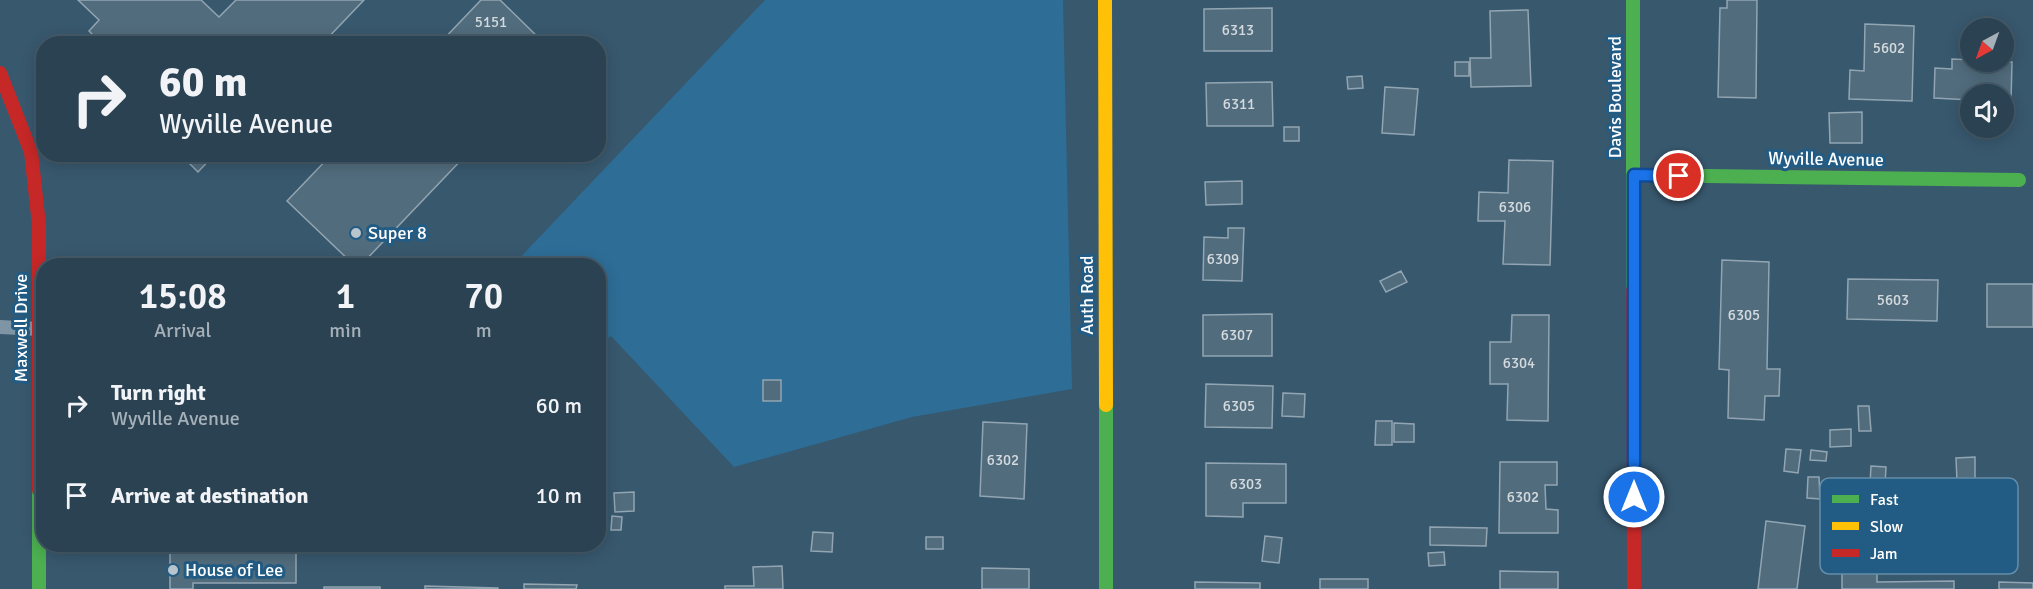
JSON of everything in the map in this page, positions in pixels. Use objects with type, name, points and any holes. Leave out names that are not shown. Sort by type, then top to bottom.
[{"type":"street","name":"Auth Road","points":[[1105,0],[1106,589]]},
{"type":"street","name":"Davis Boulevard","points":[[1633,0],[1634,589]]},
{"type":"street","name":"Maxwell Drive","points":[[0,73],[6,102],[31,152],[39,225],[39,258]]},
{"type":"street","name":"Wyville Avenue","points":[[1634,175],[2019,180]]},
{"type":"street","name":"Maxwell Drive","points":[[39,552],[39,589]]},
{"type":"lane","points":[[0,327],[36,329]]},
{"type":"shaded area","points":[[765,0],[1063,0],[1072,389],[912,417],[734,467],[611,336],[606,340],[606,258],[520,258]]},
{"type":"building","points":[[78,0],[201,0],[219,17],[236,0],[364,0],[330,36],[94,36],[89,31],[99,20]]},
{"type":"building","points":[[481,0],[500,0],[537,36],[447,36]]},
{"type":"building","points":[[1727,0],[1757,0],[1756,98],[1718,97],[1720,8],[1727,8]]},
{"type":"building","points":[[1272,8],[1272,51],[1204,51],[1204,9]]},
{"type":"building","points":[[1528,10],[1531,86],[1471,87],[1470,58],[1491,58],[1490,11]]},
{"type":"building","points":[[1865,24],[1914,26],[1912,101],[1849,99],[1850,70],[1864,71]]},
{"type":"building","points":[[1952,59],[1960,59],[1960,72],[2012,72],[2011,84],[1960,84],[1960,99],[1934,98],[1935,68],[1952,69]]},
{"type":"building","points":[[1455,62],[1469,62],[1469,76],[1455,76]]},
{"type":"building","points":[[1362,76],[1363,88],[1348,89],[1347,77]]},
{"type":"building","points":[[1272,82],[1273,126],[1207,126],[1206,83]]},
{"type":"building","points":[[1385,87],[1418,89],[1414,135],[1382,133]]},
{"type":"building","points":[[1862,112],[1862,143],[1830,143],[1829,113]]},
{"type":"building","points":[[1284,127],[1299,127],[1299,141],[1284,141]]},
{"type":"building","points":[[1509,160],[1553,161],[1550,265],[1503,264],[1505,221],[1478,221],[1479,192],[1508,193]]},
{"type":"building","points":[[188,162],[207,162],[198,172]]},
{"type":"building","name":"Super 8","points":[[324,162],[459,162],[368,258],[347,258],[287,201]]},
{"type":"building","points":[[1242,181],[1242,204],[1206,205],[1205,182]]},
{"type":"building","points":[[1228,228],[1244,228],[1242,281],[1203,280],[1204,237],[1228,238]]},
{"type":"building","points":[[1722,260],[1769,262],[1767,369],[1780,369],[1779,396],[1765,396],[1764,420],[1728,418],[1729,370],[1719,369]]},
{"type":"building","points":[[1401,271],[1407,282],[1386,292],[1380,281]]},
{"type":"building","points":[[1848,279],[1938,280],[1937,321],[1847,319]]},
{"type":"building","points":[[1987,284],[2033,284],[2033,327],[1987,327]]},
{"type":"building","points":[[1272,314],[1272,356],[1203,356],[1203,315]]},
{"type":"building","points":[[1512,315],[1549,315],[1548,421],[1507,420],[1508,384],[1490,384],[1490,342],[1511,342]]},
{"type":"building","points":[[763,380],[781,380],[781,401],[763,401]]},
{"type":"building","points":[[1206,384],[1273,386],[1272,428],[1205,427]]},
{"type":"building","points":[[1283,393],[1305,394],[1304,417],[1282,416]]},
{"type":"building","points":[[1858,406],[1869,406],[1871,431],[1859,431]]},
{"type":"building","points":[[1376,421],[1392,421],[1392,445],[1375,445]]},
{"type":"building","points":[[983,422],[1027,424],[1024,499],[980,496]]},
{"type":"building","points":[[1394,423],[1414,424],[1414,442],[1394,442]]},
{"type":"building","points":[[1851,429],[1851,446],[1830,447],[1830,430]]},
{"type":"building","points":[[1786,449],[1801,450],[1798,473],[1784,471]]},
{"type":"building","points":[[1811,450],[1827,452],[1826,461],[1810,460]]},
{"type":"building","points":[[1975,457],[1975,478],[1957,478],[1956,458]]},
{"type":"building","points":[[1500,462],[1557,462],[1557,485],[1545,485],[1546,509],[1558,510],[1558,533],[1499,533]]},
{"type":"building","points":[[1206,463],[1286,464],[1286,503],[1243,503],[1243,517],[1206,516]]},
{"type":"building","points":[[1871,466],[1886,467],[1885,478],[1870,478]]},
{"type":"building","points":[[1808,477],[1819,477],[1820,499],[1807,498]]},
{"type":"building","points":[[634,492],[634,511],[615,512],[614,493]]},
{"type":"building","points":[[612,516],[622,517],[621,530],[611,530]]},
{"type":"building","points":[[1766,521],[1805,526],[1797,589],[1758,589]]},
{"type":"building","points":[[1430,527],[1487,528],[1486,546],[1430,545]]},
{"type":"building","points":[[813,532],[833,533],[832,552],[811,551]]},
{"type":"building","points":[[1265,536],[1282,538],[1279,563],[1262,561]]},
{"type":"building","points":[[926,537],[943,537],[943,549],[926,549]]},
{"type":"building","points":[[170,552],[296,552],[296,583],[193,583],[193,589],[170,589]]},
{"type":"building","points":[[1444,552],[1445,565],[1429,566],[1428,553]]},
{"type":"building","points":[[782,566],[783,589],[725,589],[725,586],[754,586],[753,567]]},
{"type":"building","points":[[982,568],[1029,569],[1029,589],[982,589]]},
{"type":"building","points":[[1500,571],[1558,572],[1558,589],[1500,589]]},
{"type":"building","points":[[1842,574],[1877,574],[1877,582],[1954,581],[1954,589],[1842,589]]},
{"type":"building","points":[[1320,579],[1368,579],[1368,589],[1320,589]]},
{"type":"building","points":[[1195,582],[1260,583],[1260,589],[1195,589]]},
{"type":"building","points":[[1999,582],[2033,583],[2033,589],[1999,589]]},
{"type":"building","points":[[524,584],[577,585],[576,589],[524,589]]},
{"type":"building","points":[[425,586],[498,588],[498,589],[425,589]]},
{"type":"building","points":[[324,587],[380,587],[380,589],[324,589]]},
{"type":"traffic: fast","points":[[1633,0],[1633,290]]},
{"type":"traffic: fast","points":[[1633,175],[2019,180]]},
{"type":"traffic: fast","points":[[1106,405],[1106,589]]},
{"type":"traffic: fast","points":[[39,552],[39,589]]},
{"type":"traffic: slow","points":[[1105,0],[1106,405]]},
{"type":"traffic: jam","points":[[0,73],[31,152],[39,225],[39,258]]},
{"type":"traffic: jam","points":[[1633,290],[1634,589]]},
{"type":"place","name":"Super 8","points":[[356,233]]},
{"type":"place","name":"House of Lee","points":[[173,570]]},
{"type":"route","points":[[1634,497],[1634,175],[1679,176]]}]
